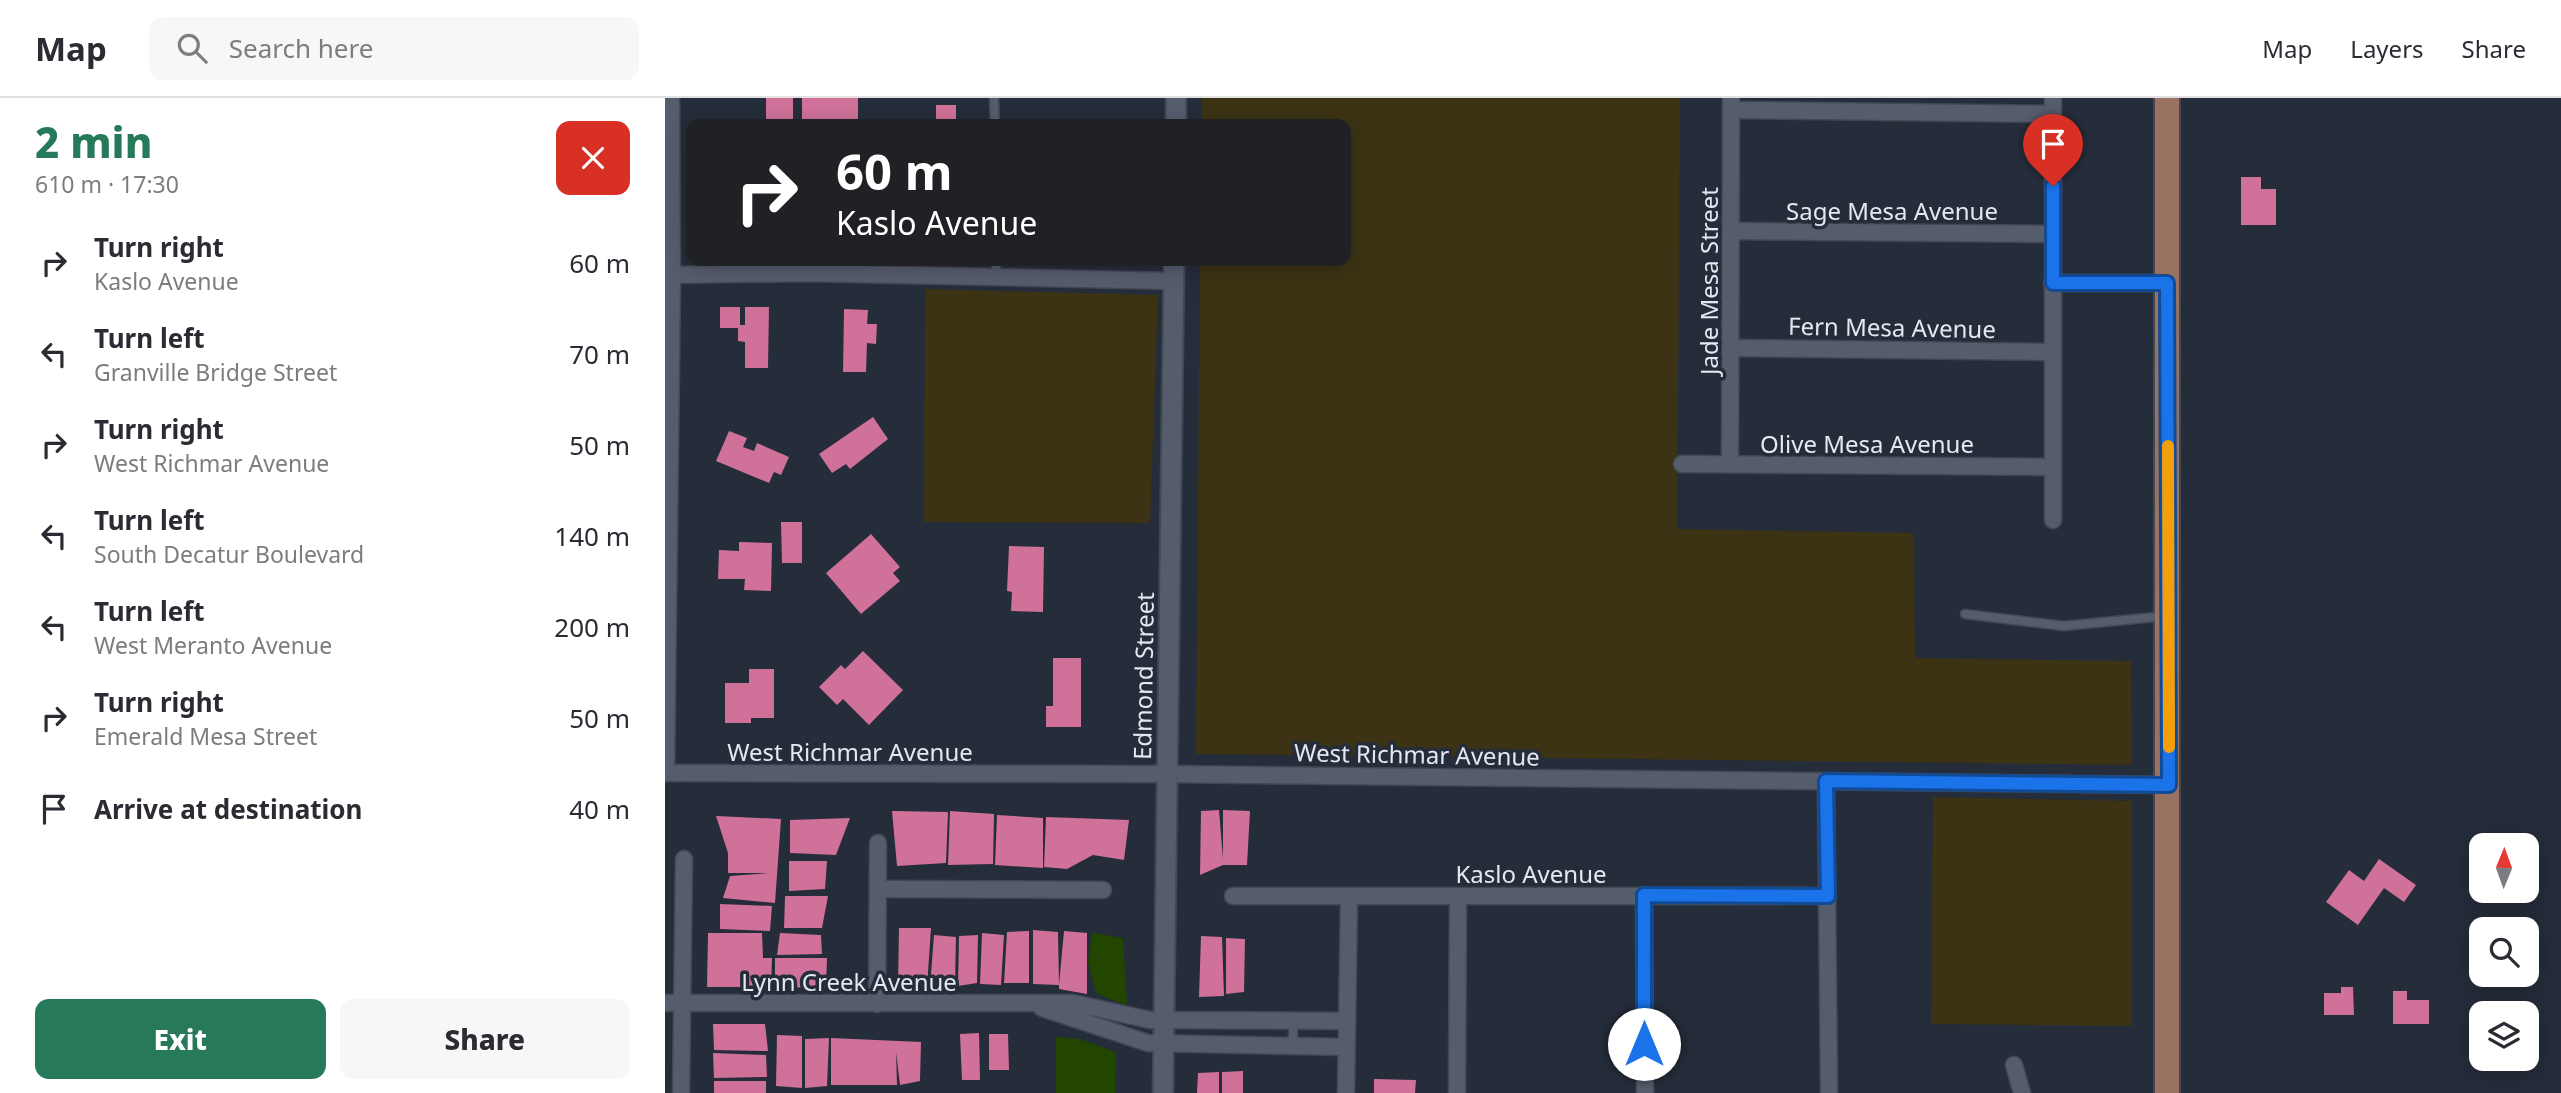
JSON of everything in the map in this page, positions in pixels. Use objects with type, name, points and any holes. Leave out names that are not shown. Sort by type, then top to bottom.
[{"type":"main road","points":[[2167,98],[2167,1093]]},
{"type":"street","points":[[665,773],[671,98]]},
{"type":"street","points":[[1176,98],[1176,119]]},
{"type":"street","points":[[1731,104],[2053,106],[2053,520]]},
{"type":"street","name":"Jade Mesa Street","points":[[1730,464],[1731,104]]},
{"type":"street","name":"Sage Mesa Avenue","points":[[1731,231],[2052,234]]},
{"type":"street","name":"Edmond Street","points":[[1163,1093],[1174,266]]},
{"type":"street","points":[[669,275],[807,273],[1174,281]]},
{"type":"street","points":[[2053,283],[2167,283]]},
{"type":"street","name":"Fern Mesa Avenue","points":[[1730,348],[2052,352]]},
{"type":"street","name":"Olive Mesa Avenue","points":[[1682,464],[2052,467]]},
{"type":"street","name":"West Richmar Avenue","points":[[665,773],[1166,774],[2169,785]]},
{"type":"street","points":[[1826,781],[1829,1093]]},
{"type":"street","points":[[877,1004],[878,843]]},
{"type":"street","points":[[681,1093],[684,859]]},
{"type":"street","points":[[878,889],[1103,890]]},
{"type":"street","points":[[1644,895],[1645,1093]]},
{"type":"street","name":"Kaslo Avenue","points":[[1233,896],[1828,896]]},
{"type":"street","points":[[1346,1093],[1349,896]]},
{"type":"street","points":[[1457,1093],[1458,896]]},
{"type":"street","name":"Lynn Creek Avenue","points":[[665,1003],[1087,1004],[1136,1018],[1164,1020],[1347,1021]]},
{"type":"street","name":"Lynn Creek Avenue","points":[[1033,1005],[1139,1042],[1346,1047]]},
{"type":"street","points":[[2014,1065],[2022,1093]]},
{"type":"lane","points":[[994,98],[995,119]]},
{"type":"lane","points":[[996,266],[996,278]]},
{"type":"lane","points":[[1965,614],[2064,626],[2168,616]]},
{"type":"lane","points":[[1079,1021],[1087,1004]]},
{"type":"lane","points":[[1293,1020],[1293,1046]]},
{"type":"green space","points":[[1092,933],[1123,938],[1127,1006],[1096,993],[1088,962]]},
{"type":"green space","points":[[1056,1037],[1080,1039],[1116,1052],[1115,1093],[1056,1093]]},
{"type":"sand","points":[[1202,98],[1680,98],[1677,529],[1914,533],[1915,658],[2131,661],[2132,765],[1196,754],[1200,266],[1351,266],[1351,119],[1202,119]]},
{"type":"sand","points":[[925,289],[1158,295],[1150,523],[924,522]]},
{"type":"sand","points":[[1933,797],[2132,801],[2132,1026],[1931,1024]]},
{"type":"building","points":[[766,98],[793,98],[793,119],[766,119]]},
{"type":"building","points":[[802,98],[858,98],[858,119],[802,119]]},
{"type":"building","points":[[936,105],[956,105],[956,119],[936,119]]},
{"type":"building","points":[[2241,177],[2261,177],[2261,189],[2276,189],[2276,225],[2241,225]]},
{"type":"building","points":[[720,307],[740,307],[740,325],[745,325],[745,307],[769,307],[768,368],[745,368],[745,342],[738,341],[738,328],[720,328]]},
{"type":"building","points":[[844,309],[868,310],[867,324],[877,324],[876,344],[867,343],[866,372],[843,372]]},
{"type":"building","points":[[873,417],[888,439],[850,469],[846,464],[832,473],[819,454]]},
{"type":"building","points":[[729,431],[747,438],[743,447],[754,451],[757,443],[789,457],[781,475],[774,472],[769,483],[716,461]]},
{"type":"building","points":[[781,522],[802,522],[802,563],[782,563]]},
{"type":"building","points":[[871,534],[900,567],[893,573],[900,581],[861,614],[826,573]]},
{"type":"building","points":[[739,542],[772,543],[771,591],[744,590],[745,579],[718,579],[719,550],[739,551]]},
{"type":"building","points":[[1009,546],[1044,547],[1043,612],[1011,611],[1012,592],[1007,591]]},
{"type":"building","points":[[863,651],[903,690],[869,725],[843,699],[837,705],[819,687],[841,665],[845,669]]},
{"type":"building","points":[[1053,658],[1081,658],[1081,727],[1046,727],[1046,706],[1053,706]]},
{"type":"building","points":[[749,669],[774,669],[774,718],[751,718],[751,723],[725,723],[725,683],[749,683]]},
{"type":"building","points":[[1219,810],[1223,859],[1223,810],[1250,811],[1247,865],[1223,865],[1200,875],[1201,811]]},
{"type":"building","points":[[892,811],[948,812],[946,863],[897,866]]},
{"type":"building","points":[[950,811],[994,814],[993,864],[948,865]]},
{"type":"building","points":[[997,815],[1043,818],[1043,868],[995,865]]},
{"type":"building","points":[[716,816],[781,819],[775,903],[723,898],[730,876],[770,873],[728,873],[728,853]]},
{"type":"building","points":[[1046,817],[1129,820],[1124,860],[1093,855],[1067,869],[1044,867]]},
{"type":"building","points":[[850,818],[836,855],[790,853],[790,820]]},
{"type":"building","points":[[2379,859],[2416,885],[2404,902],[2384,888],[2358,925],[2326,902],[2349,870],[2364,881]]},
{"type":"building","points":[[789,861],[827,861],[825,889],[789,891]]},
{"type":"building","points":[[785,896],[828,896],[822,928],[784,928]]},
{"type":"building","points":[[720,904],[772,906],[770,931],[720,929]]},
{"type":"building","points":[[899,928],[931,928],[927,987],[898,986]]},
{"type":"building","points":[[1033,930],[1058,932],[1059,985],[1033,984]]},
{"type":"building","points":[[1029,931],[1029,983],[1004,983],[1007,932]]},
{"type":"building","points":[[1064,931],[1087,933],[1087,994],[1059,989]]},
{"type":"building","points":[[708,933],[762,933],[763,958],[772,958],[771,987],[707,987]]},
{"type":"building","points":[[780,933],[821,935],[822,954],[777,955]]},
{"type":"building","points":[[982,933],[1004,935],[1001,985],[980,984]]},
{"type":"building","points":[[934,935],[956,937],[955,987],[930,987]]},
{"type":"building","points":[[978,935],[977,983],[958,986],[959,936]]},
{"type":"building","points":[[1201,936],[1222,937],[1224,996],[1199,997]]},
{"type":"building","points":[[1226,938],[1245,939],[1244,992],[1226,994]]},
{"type":"building","points":[[775,958],[827,958],[826,988],[775,987]]},
{"type":"building","points":[[2341,987],[2353,987],[2354,1015],[2324,1015],[2324,993],[2341,993]]},
{"type":"building","points":[[2393,991],[2407,991],[2407,1000],[2429,1000],[2429,1024],[2393,1024]]},
{"type":"building","points":[[713,1024],[765,1024],[768,1051],[714,1050]]},
{"type":"building","points":[[979,1033],[980,1080],[962,1080],[960,1034]]},
{"type":"building","points":[[989,1034],[1008,1034],[1009,1070],[989,1070]]},
{"type":"building","points":[[777,1035],[802,1036],[802,1088],[776,1086]]},
{"type":"building","points":[[829,1038],[827,1086],[805,1088],[805,1039]]},
{"type":"building","points":[[831,1038],[921,1042],[920,1081],[900,1085],[896,1052],[897,1085],[831,1085]]},
{"type":"building","points":[[713,1053],[766,1055],[767,1077],[714,1078]]},
{"type":"building","points":[[1243,1071],[1243,1093],[1222,1093],[1222,1072]]},
{"type":"building","points":[[1219,1072],[1219,1093],[1197,1093],[1198,1073]]},
{"type":"building","points":[[1374,1079],[1416,1080],[1415,1093],[1374,1093]]},
{"type":"building","points":[[714,1081],[766,1081],[766,1093],[714,1093]]},
{"type":"slow traffic","points":[[2168,446],[2169,747]]},
{"type":"route","points":[[1644,1044],[1644,895],[1828,896],[1826,781],[2169,785],[2167,283],[2053,283],[2053,186]]}]
